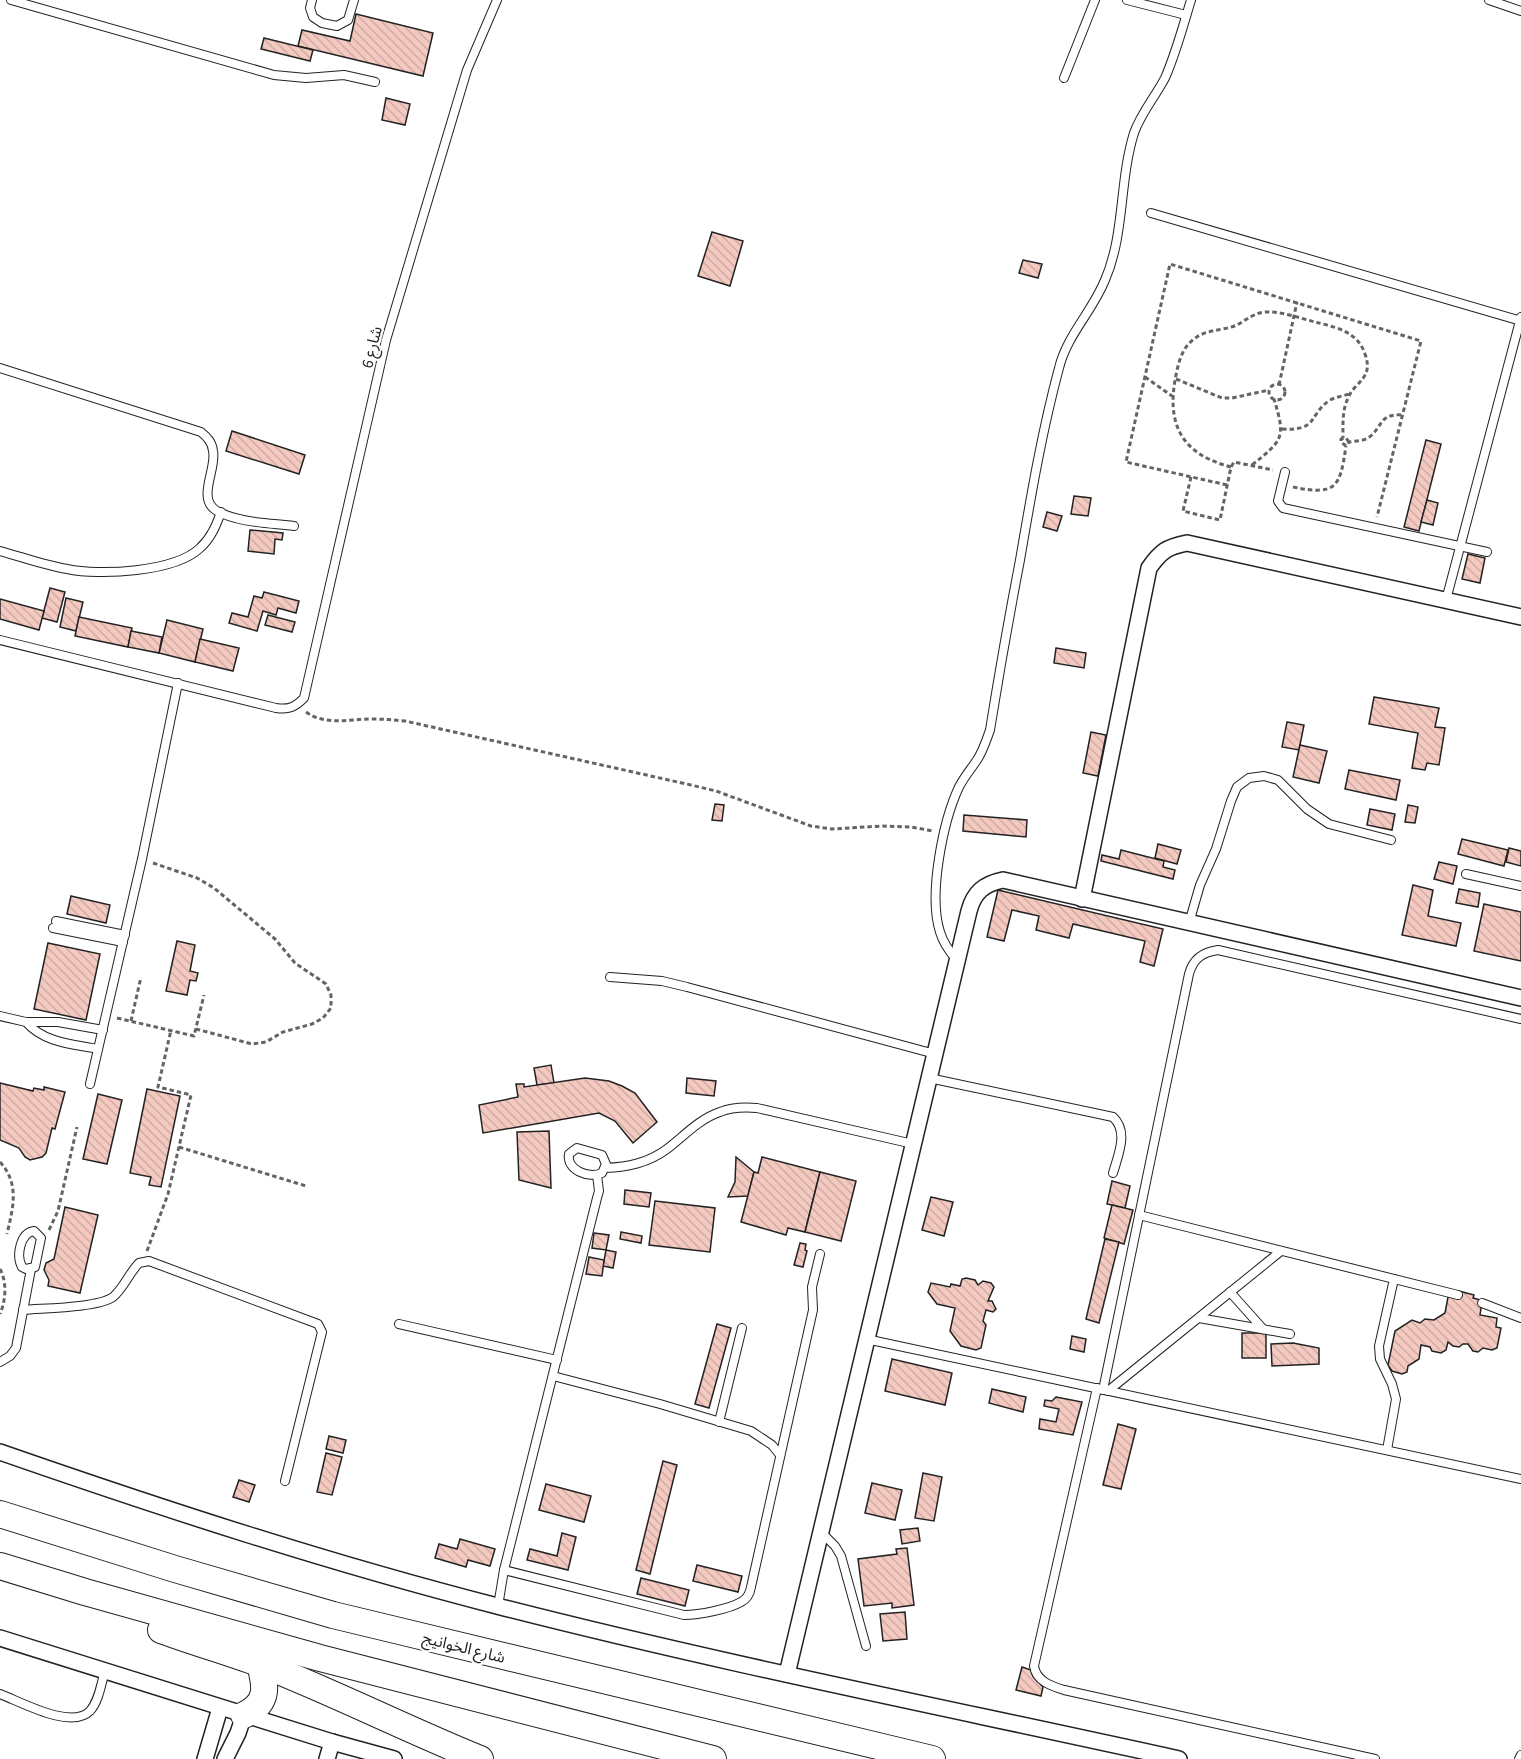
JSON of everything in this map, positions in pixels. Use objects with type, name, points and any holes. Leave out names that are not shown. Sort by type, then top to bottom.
[{"type":"highway","name":"شارع الخوانيج","points":[[0,1514],[175,1569],[333,1615],[932,1759]]},
{"type":"highway","points":[[0,1566],[320,1658],[713,1759]]},
{"type":"highway","points":[[85,1592],[143,1623],[260,1664],[480,1759]]},
{"type":"highway","points":[[232,1711],[254,1710],[262,1701],[265,1690],[260,1664]]},
{"type":"street","points":[[1082,899],[1149,568],[1158,555],[1171,546],[1187,543],[1521,617]]},
{"type":"street","points":[[787,1674],[957,960],[972,899],[980,889],[990,883],[1003,880],[1521,998]]},
{"type":"street","points":[[0,1452],[126,1496],[262,1539],[389,1577],[498,1606],[787,1674],[1179,1759]]},
{"type":"street","points":[[0,1638],[332,1742],[394,1759]]},
{"type":"street","points":[[205,1759],[232,1711]]},
{"type":"street","points":[[225,1759],[232,1711]]},
{"type":"street","points":[[327,1759],[332,1742]]},
{"type":"lane","points":[[11,0],[274,75],[306,78],[344,75],[375,82]]},
{"type":"lane","points":[[312,0],[310,8],[313,17],[337,26],[348,20],[354,0]]},
{"type":"lane","name":"شارع 6","points":[[297,706],[308,689],[396,301],[467,70],[497,0]]},
{"type":"lane","points":[[1064,78],[1095,0]]},
{"type":"lane","points":[[1127,0],[1186,15]]},
{"type":"lane","points":[[957,960],[946,947],[939,931],[936,914],[937,871],[944,833],[955,796],[978,759],[990,730],[1035,474],[1064,351],[1096,300],[1106,279],[1113,257],[1129,153],[1135,132],[1165,76],[1191,0]]},
{"type":"lane","points":[[1489,0],[1521,12]]},
{"type":"lane","points":[[1151,213],[1521,319],[1446,600]]},
{"type":"lane","points":[[0,368],[201,432],[210,440],[214,452],[207,493],[211,505],[221,512],[245,519],[294,526]]},
{"type":"lane","points":[[1285,472],[1278,501],[1282,508],[1487,552]]},
{"type":"lane","points":[[0,551],[68,570],[102,573],[161,565],[182,560],[200,549],[213,532],[221,512]]},
{"type":"lane","points":[[0,640],[276,708],[287,709],[297,706]]},
{"type":"lane","points":[[90,1084],[142,859],[178,683]]},
{"type":"lane","points":[[1189,923],[1200,885],[1216,849],[1231,801],[1237,787],[1250,778],[1264,776],[1278,780],[1307,809],[1329,824],[1391,840]]},
{"type":"lane","points":[[1466,874],[1521,886]]},
{"type":"lane","points":[[55,924],[124,938]]},
{"type":"lane","points":[[1375,1759],[1064,1690],[1047,1684],[1037,1675],[1034,1666],[1103,1389],[1191,966],[1202,954],[1218,950],[1521,1019]]},
{"type":"lane","points":[[610,977],[662,981],[934,1054]]},
{"type":"lane","points":[[0,1016],[26,1022],[58,1022],[103,1030]]},
{"type":"lane","points":[[26,1022],[43,1037],[98,1049]]},
{"type":"lane","points":[[929,1078],[1113,1117],[1119,1122],[1122,1130],[1113,1173]]},
{"type":"lane","points":[[597,1175],[605,1168],[621,1168],[652,1158],[704,1119],[721,1111],[739,1107],[757,1108],[913,1144]]},
{"type":"lane","points":[[597,1175],[572,1168],[568,1159],[572,1150],[582,1148],[602,1155],[606,1164],[605,1168]]},
{"type":"lane","points":[[498,1606],[504,1570],[599,1191],[597,1175]]},
{"type":"lane","points":[[1139,1215],[1458,1295]]},
{"type":"lane","points":[[0,1362],[10,1356],[16,1348],[31,1269],[37,1262],[41,1238],[34,1231],[24,1235],[19,1263],[26,1269],[31,1269]]},
{"type":"lane","points":[[1103,1389],[1281,1251]]},
{"type":"lane","points":[[504,1570],[684,1615],[693,1615],[741,1602],[750,1593],[813,1310],[812,1287],[820,1254]]},
{"type":"lane","points":[[23,1310],[91,1304],[107,1300],[119,1290],[135,1266],[144,1261],[154,1262],[318,1324],[321,1328],[321,1336],[285,1481]]},
{"type":"lane","points":[[1387,1450],[1396,1399],[1392,1384],[1380,1359],[1379,1346],[1394,1279]]},
{"type":"lane","points":[[1230,1292],[1263,1329]]},
{"type":"lane","points":[[1482,1303],[1521,1318]]},
{"type":"lane","points":[[1198,1317],[1290,1334]]},
{"type":"lane","points":[[399,1324],[557,1359]]},
{"type":"lane","points":[[719,1422],[742,1328]]},
{"type":"lane","points":[[866,1339],[1521,1479]]},
{"type":"lane","points":[[553,1376],[751,1431],[762,1437],[780,1455]]},
{"type":"lane","points":[[820,1531],[836,1546],[841,1556],[866,1646]]},
{"type":"lane","points":[[0,1694],[64,1718],[78,1718],[89,1712],[97,1701],[105,1671]]},
{"type":"lane","points":[[1519,1759],[1521,1755]]},
{"type":"path","points":[[1227,485],[1126,462],[1170,264],[1421,341],[1374,528]]},
{"type":"path","points":[[1279,385],[1297,302]]},
{"type":"path","points":[[1231,467],[1215,463],[1200,455],[1187,443],[1178,429],[1173,413],[1172,396],[1182,353],[1194,338],[1203,333],[1237,324],[1262,312],[1294,317],[1345,331],[1355,337],[1366,357],[1365,375],[1361,383],[1349,394],[1329,401],[1310,423],[1302,428],[1281,429]]},
{"type":"path","points":[[1145,377],[1172,396]]},
{"type":"path","points":[[1176,379],[1222,398],[1269,390],[1273,385],[1279,385],[1284,389],[1283,396],[1277,400],[1274,399]]},
{"type":"path","points":[[1251,465],[1277,443],[1281,429],[1281,420],[1269,390]]},
{"type":"path","points":[[1349,394],[1343,414],[1341,442],[1347,444],[1369,437],[1382,420],[1388,416],[1402,414]]},
{"type":"path","points":[[1282,484],[1320,491],[1333,486],[1341,474],[1348,439],[1343,438]]},
{"type":"path","points":[[1191,477],[1183,512],[1220,520],[1231,467],[1237,462],[1285,472]]},
{"type":"path","points":[[297,706],[322,720],[337,722],[387,719],[405,721],[703,788],[811,826],[832,829],[902,826],[944,833]]},
{"type":"path","points":[[142,859],[196,878],[214,888],[275,939],[295,963],[326,984],[331,995],[331,1008],[323,1018],[312,1024],[283,1032],[266,1042],[252,1044],[196,1029]]},
{"type":"path","points":[[131,1021],[141,977]]},
{"type":"path","points":[[106,1015],[194,1036],[204,995]]},
{"type":"path","points":[[144,1261],[168,1194],[191,1095],[158,1087],[171,1030]]},
{"type":"path","points":[[41,1238],[55,1218],[77,1127]]},
{"type":"path","points":[[179,1148],[306,1186]]},
{"type":"path","points":[[0,1162],[10,1177],[13,1188],[14,1200],[7,1234]]},
{"type":"path","points":[[0,1269],[5,1289],[0,1314]]},
{"type":"building","points":[[356,14],[433,33],[423,76],[298,46],[302,30],[350,41]]},
{"type":"building","points":[[264,38],[313,50],[310,61],[261,49]]},
{"type":"building","points":[[386,98],[410,104],[405,125],[382,120]]},
{"type":"building","points":[[712,232],[743,241],[730,286],[698,276]]},
{"type":"building","points":[[1023,260],[1042,264],[1038,278],[1019,273]]},
{"type":"building","points":[[232,431],[305,455],[299,474],[226,451]]},
{"type":"building","points":[[1426,440],[1441,444],[1419,531],[1404,527]]},
{"type":"building","points":[[1074,496],[1091,498],[1088,516],[1071,514]]},
{"type":"building","points":[[1427,500],[1438,503],[1433,525],[1421,522]]},
{"type":"building","points":[[1047,512],[1062,516],[1057,531],[1043,527]]},
{"type":"building","points":[[250,530],[283,533],[282,540],[275,539],[274,554],[248,551]]},
{"type":"building","points":[[1468,554],[1485,558],[1480,583],[1462,579]]},
{"type":"building","points":[[50,588],[65,592],[57,622],[42,618]]},
{"type":"building","points":[[264,592],[299,601],[296,613],[278,608],[276,615],[263,611],[257,631],[229,623],[232,613],[248,617],[254,596],[262,598]]},
{"type":"building","points":[[66,598],[83,602],[76,631],[60,627]]},
{"type":"building","points":[[0,599],[44,611],[39,630],[0,619]]},
{"type":"building","points":[[268,615],[295,622],[292,632],[265,625]]},
{"type":"building","points":[[79,617],[132,628],[128,647],[75,636]]},
{"type":"building","points":[[167,620],[203,629],[195,662],[159,653]]},
{"type":"building","points":[[131,631],[162,637],[159,653],[128,647]]},
{"type":"building","points":[[200,639],[239,648],[233,671],[195,662]]},
{"type":"building","points":[[1056,648],[1086,653],[1084,668],[1054,663]]},
{"type":"building","points":[[1374,697],[1439,708],[1435,727],[1445,728],[1439,765],[1427,763],[1425,770],[1412,768],[1418,733],[1369,724]]},
{"type":"building","points":[[1287,722],[1304,725],[1299,750],[1282,747]]},
{"type":"building","points":[[1091,732],[1106,735],[1098,776],[1083,773]]},
{"type":"building","points":[[1300,745],[1327,751],[1319,783],[1293,777]]},
{"type":"building","points":[[1349,770],[1400,780],[1396,800],[1345,789]]},
{"type":"building","points":[[715,804],[724,805],[722,821],[712,820]]},
{"type":"building","points":[[1408,805],[1418,807],[1415,823],[1405,822]]},
{"type":"building","points":[[1370,809],[1395,814],[1392,830],[1367,825]]},
{"type":"building","points":[[964,815],[1027,820],[1026,837],[963,831]]},
{"type":"building","points":[[1462,839],[1508,850],[1504,866],[1458,854]]},
{"type":"building","points":[[1158,844],[1181,850],[1177,864],[1155,858]]},
{"type":"building","points":[[1509,848],[1521,851],[1521,866],[1506,862]]},
{"type":"building","points":[[1121,850],[1164,861],[1163,867],[1175,870],[1173,879],[1101,861],[1102,855],[1119,859]]},
{"type":"building","points":[[1439,862],[1457,866],[1453,884],[1434,879]]},
{"type":"building","points":[[1413,885],[1433,890],[1428,916],[1461,923],[1456,946],[1402,935]]},
{"type":"building","points":[[1459,889],[1480,893],[1478,907],[1456,903]]},
{"type":"building","points":[[998,890],[1163,929],[1154,966],[1140,962],[1145,941],[1073,924],[1069,938],[1036,930],[1039,916],[1012,910],[1004,941],[987,937]]},
{"type":"building","points":[[71,896],[110,905],[106,923],[67,914]]},
{"type":"building","points":[[1484,904],[1521,912],[1521,961],[1474,951]]},
{"type":"building","points":[[177,941],[195,945],[190,971],[198,973],[196,981],[190,980],[187,995],[166,991]]},
{"type":"building","points":[[48,943],[100,954],[86,1020],[34,1009]]},
{"type":"building","points":[[551,1065],[554,1083],[537,1085],[534,1068]]},
{"type":"building","points":[[585,1078],[609,1081],[635,1093],[657,1122],[633,1143],[615,1121],[599,1113],[483,1133],[479,1105],[518,1097],[516,1084],[524,1084],[524,1087]]},
{"type":"building","points":[[687,1078],[716,1081],[714,1096],[686,1093]]},
{"type":"building","points":[[0,1083],[33,1091],[34,1088],[44,1090],[44,1087],[65,1092],[55,1129],[52,1128],[46,1153],[42,1157],[30,1160],[19,1148],[0,1140]]},
{"type":"building","points":[[147,1089],[180,1096],[161,1187],[149,1185],[151,1177],[130,1173]]},
{"type":"building","points":[[98,1094],[122,1100],[107,1164],[83,1159]]},
{"type":"building","points":[[549,1131],[551,1188],[519,1180],[517,1132]]},
{"type":"building","points":[[736,1157],[754,1172],[748,1196],[728,1197],[735,1182]]},
{"type":"building","points":[[762,1157],[820,1172],[805,1232],[788,1228],[786,1235],[741,1222],[754,1172],[758,1173]]},
{"type":"building","points":[[820,1172],[856,1181],[841,1241],[805,1232]]},
{"type":"building","points":[[1112,1181],[1130,1186],[1125,1208],[1107,1204]]},
{"type":"building","points":[[625,1190],[651,1193],[649,1207],[624,1204]]},
{"type":"building","points":[[931,1197],[953,1202],[944,1236],[922,1230]]},
{"type":"building","points":[[655,1201],[715,1208],[710,1252],[649,1245]]},
{"type":"building","points":[[1112,1205],[1133,1210],[1124,1244],[1104,1238]]},
{"type":"building","points":[[65,1207],[98,1215],[80,1293],[48,1286],[49,1280],[44,1270],[46,1263],[54,1259]]},
{"type":"building","points":[[621,1232],[642,1236],[641,1243],[620,1239]]},
{"type":"building","points":[[594,1233],[609,1235],[606,1250],[592,1248]]},
{"type":"building","points":[[1105,1239],[1119,1242],[1099,1323],[1086,1319]]},
{"type":"building","points":[[800,1243],[806,1244],[805,1250],[807,1251],[803,1267],[794,1265]]},
{"type":"building","points":[[606,1250],[616,1252],[613,1268],[603,1266]]},
{"type":"building","points":[[589,1257],[604,1260],[602,1276],[586,1274]]},
{"type":"building","points":[[962,1279],[975,1280],[978,1285],[983,1281],[991,1283],[994,1287],[988,1301],[992,1301],[996,1309],[993,1312],[986,1310],[983,1321],[986,1325],[981,1348],[976,1350],[961,1346],[950,1331],[955,1308],[937,1304],[928,1292],[931,1283],[950,1287],[951,1284],[960,1286]]},
{"type":"building","points":[[1459,1291],[1474,1295],[1473,1298],[1482,1302],[1480,1315],[1497,1318],[1496,1327],[1501,1328],[1497,1348],[1492,1350],[1483,1348],[1478,1352],[1473,1351],[1468,1344],[1459,1347],[1448,1342],[1446,1350],[1441,1353],[1421,1345],[1419,1359],[1408,1366],[1407,1372],[1402,1374],[1392,1371],[1388,1365],[1395,1331],[1412,1320],[1420,1323],[1425,1319],[1434,1320],[1445,1313],[1448,1297]]},
{"type":"building","points":[[717,1324],[731,1328],[709,1408],[695,1404]]},
{"type":"building","points":[[1242,1333],[1266,1333],[1266,1358],[1242,1358]]},
{"type":"building","points":[[1072,1336],[1086,1339],[1084,1352],[1070,1349]]},
{"type":"building","points":[[1293,1343],[1319,1348],[1319,1364],[1272,1366],[1271,1344]]},
{"type":"building","points":[[892,1359],[952,1373],[945,1405],[885,1391]]},
{"type":"building","points":[[992,1389],[1026,1397],[1023,1412],[989,1403]]},
{"type":"building","points":[[1056,1397],[1082,1402],[1073,1435],[1039,1429],[1040,1419],[1056,1422],[1059,1409],[1044,1406],[1045,1400],[1052,1401]]},
{"type":"building","points":[[1118,1424],[1136,1429],[1121,1489],[1103,1485]]},
{"type":"building","points":[[329,1436],[346,1440],[343,1453],[326,1449]]},
{"type":"building","points":[[326,1453],[342,1457],[332,1495],[317,1492]]},
{"type":"building","points":[[663,1461],[677,1465],[650,1574],[636,1570]]},
{"type":"building","points":[[923,1473],[942,1477],[934,1521],[915,1518]]},
{"type":"building","points":[[239,1480],[255,1485],[249,1502],[233,1497]]},
{"type":"building","points":[[872,1483],[902,1490],[895,1520],[865,1513]]},
{"type":"building","points":[[546,1484],[591,1496],[584,1522],[539,1510]]},
{"type":"building","points":[[918,1528],[920,1541],[902,1544],[900,1530]]},
{"type":"building","points":[[562,1533],[576,1537],[568,1570],[527,1560],[530,1549],[557,1556]]},
{"type":"building","points":[[460,1539],[495,1549],[490,1566],[468,1560],[466,1567],[435,1558],[439,1544],[457,1549]]},
{"type":"building","points":[[907,1548],[914,1605],[892,1608],[892,1603],[864,1606],[858,1559],[897,1554],[896,1549]]},
{"type":"building","points":[[697,1565],[742,1576],[738,1592],[693,1581]]},
{"type":"building","points":[[641,1578],[689,1590],[685,1606],[637,1594]]},
{"type":"building","points":[[905,1612],[907,1639],[883,1641],[880,1614]]},
{"type":"building","points":[[1022,1667],[1031,1670],[1033,1676],[1043,1687],[1041,1696],[1016,1690]]}]
